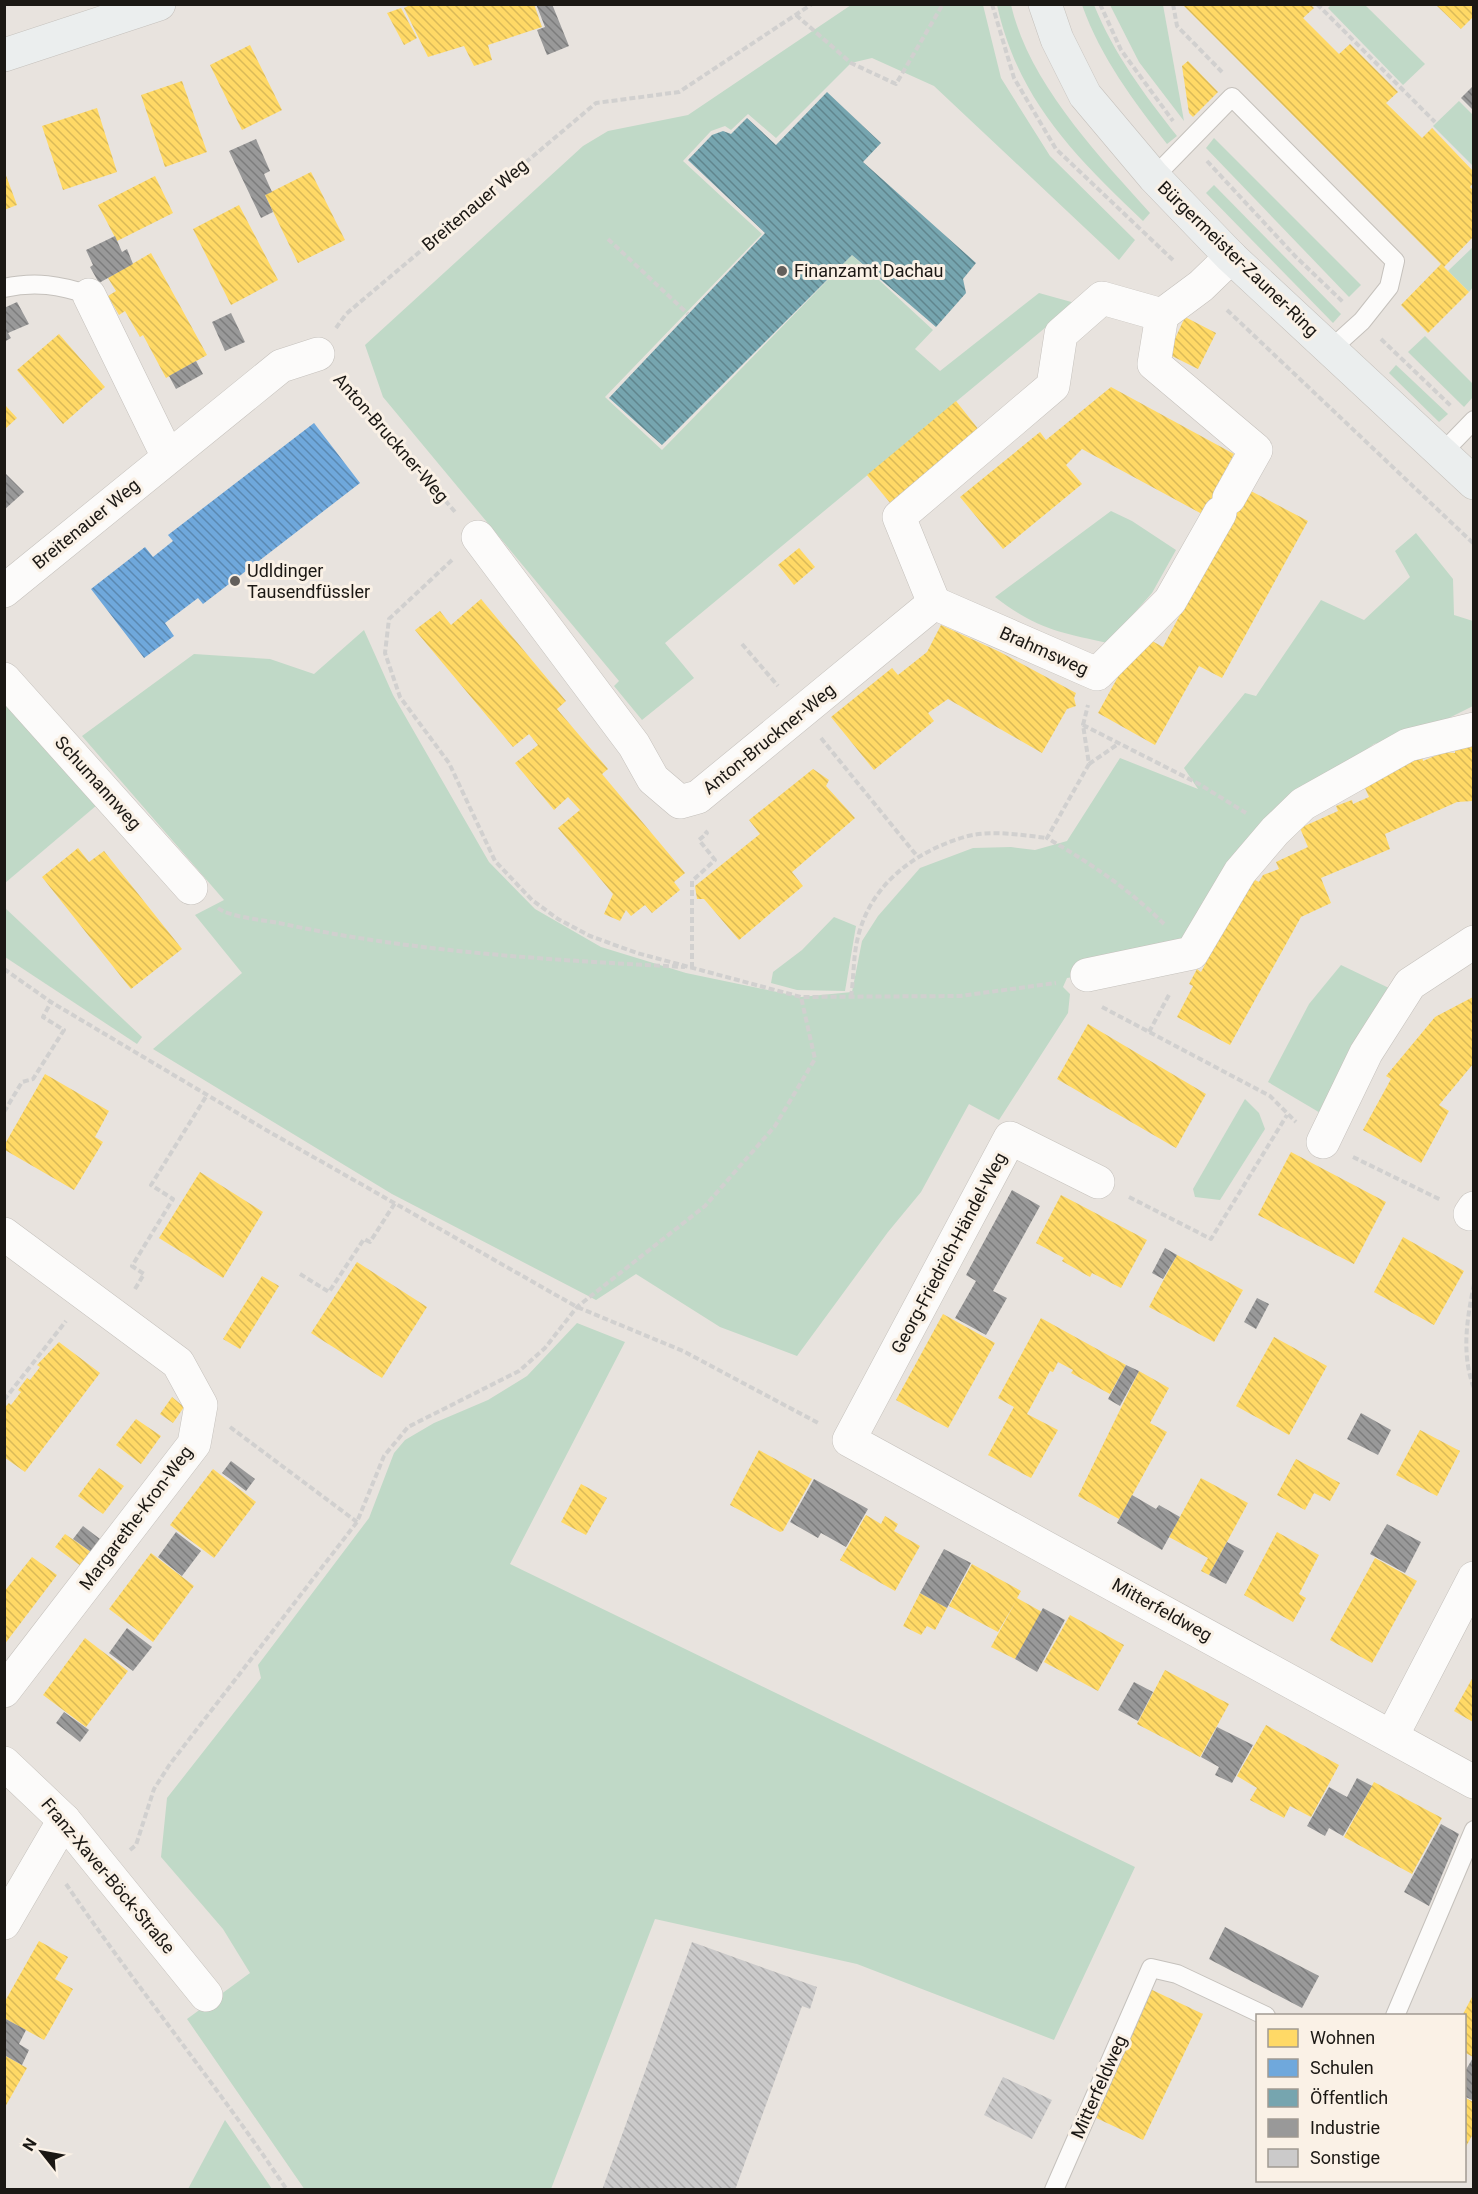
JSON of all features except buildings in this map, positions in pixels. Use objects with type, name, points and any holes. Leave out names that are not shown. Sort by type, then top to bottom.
[{"type":"main road","points":[[4,55],[159,4]]},
{"type":"main road","name":"Bürgermeister-Zauner-Ring","points":[[1045,4],[1057,39],[1084,95],[1154,177],[1231,257],[1473,483]]},
{"type":"street","points":[[934,603],[899,517],[1053,386],[1061,334],[1102,298],[1162,315],[1201,286],[1231,257]]},
{"type":"street","points":[[90,295],[168,457]]},
{"type":"street","name":"Brahmsweg","points":[[934,603],[1096,674],[1170,601],[1256,450],[1154,364],[1162,315]]},
{"type":"street","name":"Breitenauer Weg","points":[[4,591],[281,366],[318,354]]},
{"type":"street","name":"Anton-Bruckner-Weg","points":[[478,537],[634,745],[653,779],[680,802],[698,797],[934,603]]},
{"type":"street","name":"Schumannweg","points":[[4,679],[191,888]]},
{"type":"street","points":[[1087,975],[1192,953],[1240,872],[1275,831],[1304,804],[1408,745],[1473,729]]},
{"type":"street","points":[[1323,1142],[1366,1053],[1410,984],[1473,942]]},
{"type":"street","name":"Georg-Friedrich-Händel-Weg","points":[[849,1440],[1010,1138],[1098,1182]]},
{"type":"street","points":[[4,1234],[178,1363],[201,1405]]},
{"type":"street","name":"Margarethe-Kron-Weg","points":[[4,1691],[194,1444],[201,1405]]},
{"type":"street","name":"Mitterfeldweg","points":[[849,1440],[1473,1782]]},
{"type":"street","points":[[1392,1736],[1473,1578]]},
{"type":"street","name":"Franz-Xaver-Böck-Straße","points":[[4,1763],[64,1820],[107,1870],[206,1995]]},
{"type":"street","points":[[4,1923],[64,1820]]},
{"type":"lane","points":[[1154,177],[1233,97],[1395,261],[1389,287],[1362,321],[1331,349]]},
{"type":"lane","points":[[4,288],[25,283],[53,284],[90,295]]},
{"type":"lane","points":[[1442,453],[1472,422]]},
{"type":"lane","points":[[1396,2014],[1473,1830]]},
{"type":"lane","name":"Mitterfeldweg","points":[[1054,2190],[1151,1968],[1177,1974],[1262,2014]]},
{"type":"path","name":"Breitenauer Weg","points":[[318,354],[346,314],[596,103],[679,92],[812,4]]},
{"type":"path","points":[[796,15],[851,63],[896,84],[943,4]]},
{"type":"path","points":[[1100,4],[1121,50],[1189,140],[1295,256],[1472,422]]},
{"type":"path","points":[[1173,4],[1177,26],[1233,83],[1233,97]]},
{"type":"path","points":[[1317,4],[1435,122]]},
{"type":"path","points":[[608,239],[688,314]]},
{"type":"path","name":"Anton-Bruckner-Weg","points":[[318,354],[478,537]]},
{"type":"path","points":[[478,537],[389,619],[385,653],[400,697],[449,763],[495,861],[532,900],[558,919],[590,936],[637,953],[801,997],[960,996],[1070,981],[1087,975]]},
{"type":"path","points":[[742,644],[917,856]]},
{"type":"path","points":[[1089,764],[1083,725],[1199,784],[1275,831]]},
{"type":"path","points":[[1047,838],[1089,764],[1118,744]]},
{"type":"path","points":[[680,802],[706,833],[699,840],[715,860],[692,880],[693,968]]},
{"type":"path","points":[[851,997],[858,936],[868,907],[886,881],[917,856],[969,836],[1002,833],[1047,838],[1091,863],[1134,894],[1192,953]]},
{"type":"path","points":[[191,888],[221,911],[299,928],[417,947],[532,959],[693,968]]},
{"type":"path","points":[[4,969],[51,1002],[207,1095],[577,1306],[683,1351],[849,1440]]},
{"type":"path","points":[[107,1870],[136,1845],[154,1789],[170,1764],[357,1522],[384,1456],[408,1427],[519,1371],[544,1348],[577,1306],[705,1206],[775,1126],[815,1059],[801,997]]},
{"type":"path","points":[[4,1112],[22,1082],[33,1079],[64,1030],[43,1017],[51,1002]]},
{"type":"path","points":[[116,1317],[144,1274],[132,1266],[173,1198],[151,1185],[207,1095]]},
{"type":"path","points":[[1098,1182],[1211,1239],[1287,1115]]},
{"type":"path","points":[[300,1274],[329,1292],[364,1239],[370,1242],[395,1203]]},
{"type":"path","points":[[1473,1284],[1466,1347],[1468,1375],[1473,1388]]},
{"type":"path","points":[[4,1400],[87,1295]]},
{"type":"path","points":[[201,1405],[357,1522]]},
{"type":"path","points":[[45,1853],[111,1950],[233,2109],[287,2190]]},
{"type":"green space","points":[[851,5],[983,5],[1001,78],[1050,156],[1135,240],[1119,260],[934,86],[872,58],[851,63],[776,138],[748,114],[731,130],[725,126],[711,131],[683,161],[762,234],[605,397],[662,450],[852,255],[933,330],[915,349],[940,371],[1039,293],[1075,303],[665,643],[694,678],[642,720],[614,686],[619,681],[383,397],[365,345],[583,146],[608,131],[688,115]]},
{"type":"green space","points":[[997,5],[1011,5],[1020,34],[1049,90],[1088,142],[1150,213],[1143,221],[1072,149],[1034,98],[1019,70]]},
{"type":"green space","points":[[1082,5],[1094,5],[1120,57],[1177,136],[1167,144],[1108,61]]},
{"type":"green space","points":[[1110,5],[1163,5],[1184,121],[1139,62]]},
{"type":"green space","points":[[1331,5],[1365,5],[1425,64],[1403,85],[1328,8]]},
{"type":"green space","points":[[1459,101],[1473,115],[1473,166],[1433,126]]},
{"type":"green space","points":[[1214,138],[1361,285],[1349,297],[1206,148]]},
{"type":"green space","points":[[1214,185],[1341,314],[1333,323],[1206,193]]},
{"type":"green space","points":[[1473,247],[1473,287],[1469,292],[1448,271]]},
{"type":"green space","points":[[1425,336],[1473,384],[1473,397],[1464,407],[1408,352]]},
{"type":"green space","points":[[1396,365],[1448,414],[1439,422],[1389,373]]},
{"type":"green space","points":[[1111,511],[1132,521],[1176,550],[1152,593],[1108,643],[1048,628],[1023,616],[995,597]]},
{"type":"green space","points":[[1416,533],[1453,579],[1454,615],[1473,621],[1473,706],[1431,727],[1374,744],[1313,789],[1186,941],[1087,975],[1067,978],[1063,987],[1070,994],[1068,1013],[999,1120],[969,1104],[921,1192],[888,1232],[797,1356],[720,1327],[636,1274],[596,1300],[392,1194],[153,1049],[242,973],[195,915],[224,900],[82,736],[194,654],[270,659],[314,674],[364,630],[393,695],[489,862],[535,909],[601,947],[686,973],[801,997],[852,992],[862,941],[878,916],[920,868],[973,848],[1011,847],[1035,850],[1067,841],[1120,758],[1198,789],[1184,768],[1245,693],[1256,696],[1321,600],[1364,620],[1410,577],[1395,551]]},
{"type":"green space","points":[[5,705],[97,805],[5,883]]},
{"type":"green space","points":[[4,907],[142,1037],[137,1044],[5,957]]},
{"type":"green space","points":[[834,917],[856,926],[845,991],[797,990],[771,983],[773,972],[802,950]]},
{"type":"green space","points":[[1341,965],[1391,989],[1322,1114],[1268,1082],[1309,1004]]},
{"type":"green space","points":[[1245,1099],[1259,1113],[1265,1129],[1220,1200],[1195,1197],[1193,1189]]},
{"type":"green space","points":[[577,1323],[625,1342],[510,1564],[1135,1867],[1054,2040],[857,1964],[655,1919],[551,2189],[305,2190],[187,2019],[250,1973],[223,1929],[161,1857],[167,1798],[261,1678],[258,1665],[369,1518],[394,1453],[405,1440],[434,1423],[488,1400],[527,1376]]},
{"type":"green space","points":[[225,2120],[272,2189],[188,2189]]},
{"type":"place","name":"Finanzamt Dachau","points":[[782,271]]},
{"type":"place","name":"Udldinger Tausendfüssler","points":[[235,581]]}]
